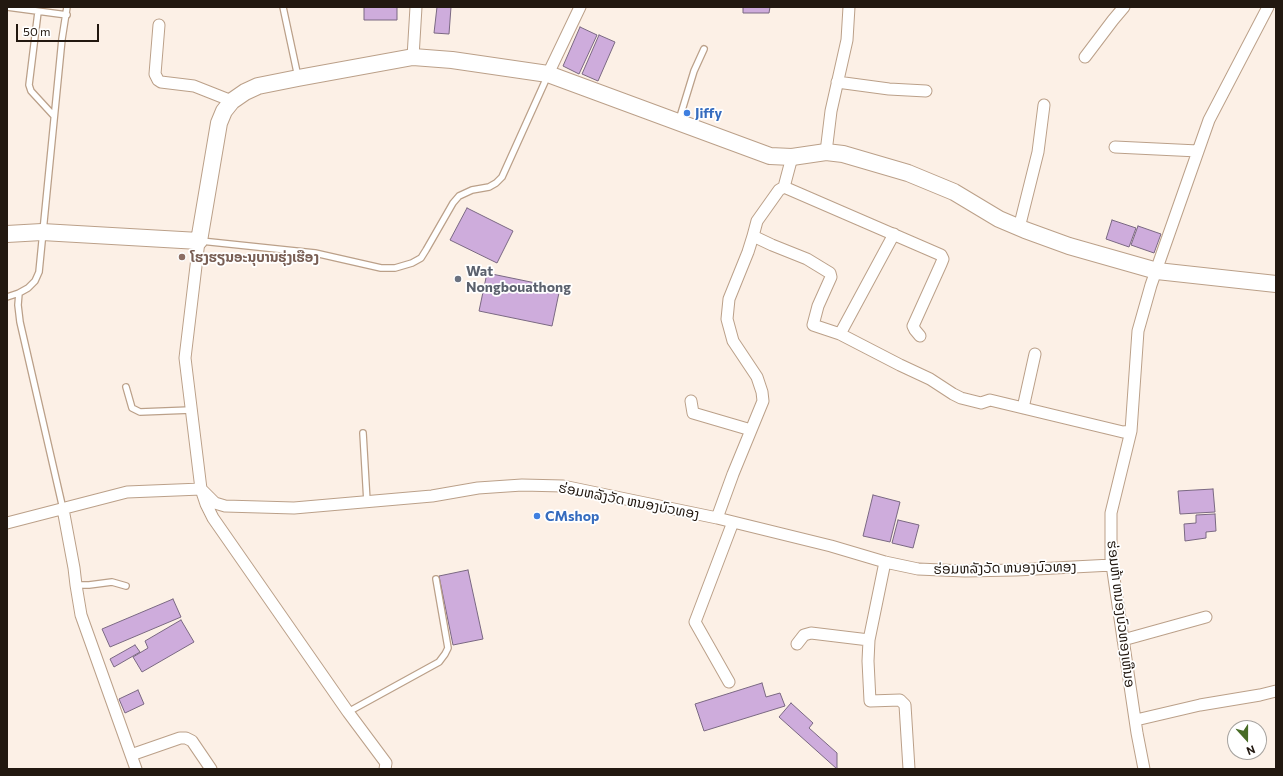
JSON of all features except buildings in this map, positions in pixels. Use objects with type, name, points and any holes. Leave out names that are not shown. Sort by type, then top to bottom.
[{"type":"street","points":[[413,57],[416,7]]},
{"type":"street","points":[[548,74],[580,7]]},
{"type":"street","points":[[826,152],[837,82],[847,40],[849,7]]},
{"type":"street","points":[[1085,57],[1124,7]]},
{"type":"street","name":"ຮ່ອມຫ້າ ຫນອງບົວທອງເຫືນອ","points":[[1144,769],[1111,558],[1110,513],[1131,431],[1138,331],[1156,271],[1208,120],[1268,7]]},
{"type":"street","points":[[159,25],[155,74],[158,80],[161,82],[194,86],[232,102]]},
{"type":"street","points":[[385,769],[386,763],[348,712],[213,518],[200,489],[185,358],[199,241],[219,123],[224,111],[232,102],[245,92],[258,86],[413,57],[452,60],[548,74],[770,156],[792,157],[826,152],[843,154],[908,173],[954,192],[1019,228],[1069,246],[1156,271],[1276,284]]},
{"type":"street","points":[[837,82],[889,89],[926,91]]},
{"type":"street","points":[[1019,228],[1038,152],[1044,105]]},
{"type":"street","points":[[1115,147],[1198,151]]},
{"type":"street","points":[[717,518],[763,401],[762,392],[757,377],[733,341],[727,319],[729,299],[748,252],[753,236],[753,230],[757,221],[779,190],[784,187],[792,157]]},
{"type":"street","points":[[784,187],[941,255],[943,259],[913,326],[920,336]]},
{"type":"street","points":[[7,234],[42,232],[199,241]]},
{"type":"street","points":[[840,334],[894,234]]},
{"type":"street","points":[[753,236],[807,259],[830,273],[831,277],[818,306],[813,325],[840,334],[930,379],[961,398],[981,403],[990,400],[1123,432],[1131,431]]},
{"type":"street","points":[[1023,408],[1035,354]]},
{"type":"street","points":[[691,401],[693,413],[751,430]]},
{"type":"street","name":"ຮ່ອມຫລັງວັດ ຫນອງບົວທອງ","points":[[200,489],[215,503],[225,506],[294,508],[432,496],[478,488],[522,485],[563,486],[717,518],[831,546],[885,562],[918,569],[965,571],[1016,570],[1112,565]]},
{"type":"street","points":[[7,523],[127,492],[200,489]]},
{"type":"street","points":[[63,509],[81,615],[136,769]]},
{"type":"street","points":[[729,682],[695,622],[733,522]]},
{"type":"street","points":[[885,562],[869,640],[868,661],[870,701],[900,700],[905,705],[909,769]]},
{"type":"street","points":[[1123,640],[1206,617]]},
{"type":"street","points":[[797,644],[804,635],[811,633],[869,640]]},
{"type":"street","points":[[1136,720],[1200,705],[1276,691]]},
{"type":"street","points":[[131,755],[180,738],[186,738],[192,741],[211,769]]},
{"type":"lane","points":[[7,7],[67,15]]},
{"type":"lane","points":[[7,297],[28,288],[35,281],[39,272],[62,39],[67,15],[67,7]]},
{"type":"lane","points":[[283,7],[298,78]]},
{"type":"lane","points":[[38,12],[29,85],[31,91],[54,116]]},
{"type":"lane","points":[[678,122],[690,84],[704,49]]},
{"type":"lane","points":[[199,241],[315,253],[381,268],[395,268],[412,263],[421,258],[459,196],[472,190],[489,187],[496,184],[502,177],[548,74]]},
{"type":"lane","points":[[19,293],[18,313],[63,509]]},
{"type":"lane","points":[[126,387],[132,408],[140,412],[191,410]]},
{"type":"lane","points":[[363,433],[367,502]]},
{"type":"lane","points":[[348,712],[439,662],[445,654],[448,648],[436,579]]},
{"type":"lane","points":[[76,585],[112,582],[126,586]]},
{"type":"place","name":"Jiffy","points":[[687,113]]},
{"type":"place","name":"ໂຮງຮຽນອະນຸບານຮຸ່ງເຮືອງ","points":[[182,257]]},
{"type":"place","name":"Wat Nongbouathong","points":[[458,279]]},
{"type":"place","name":"CMshop","points":[[537,516]]}]
